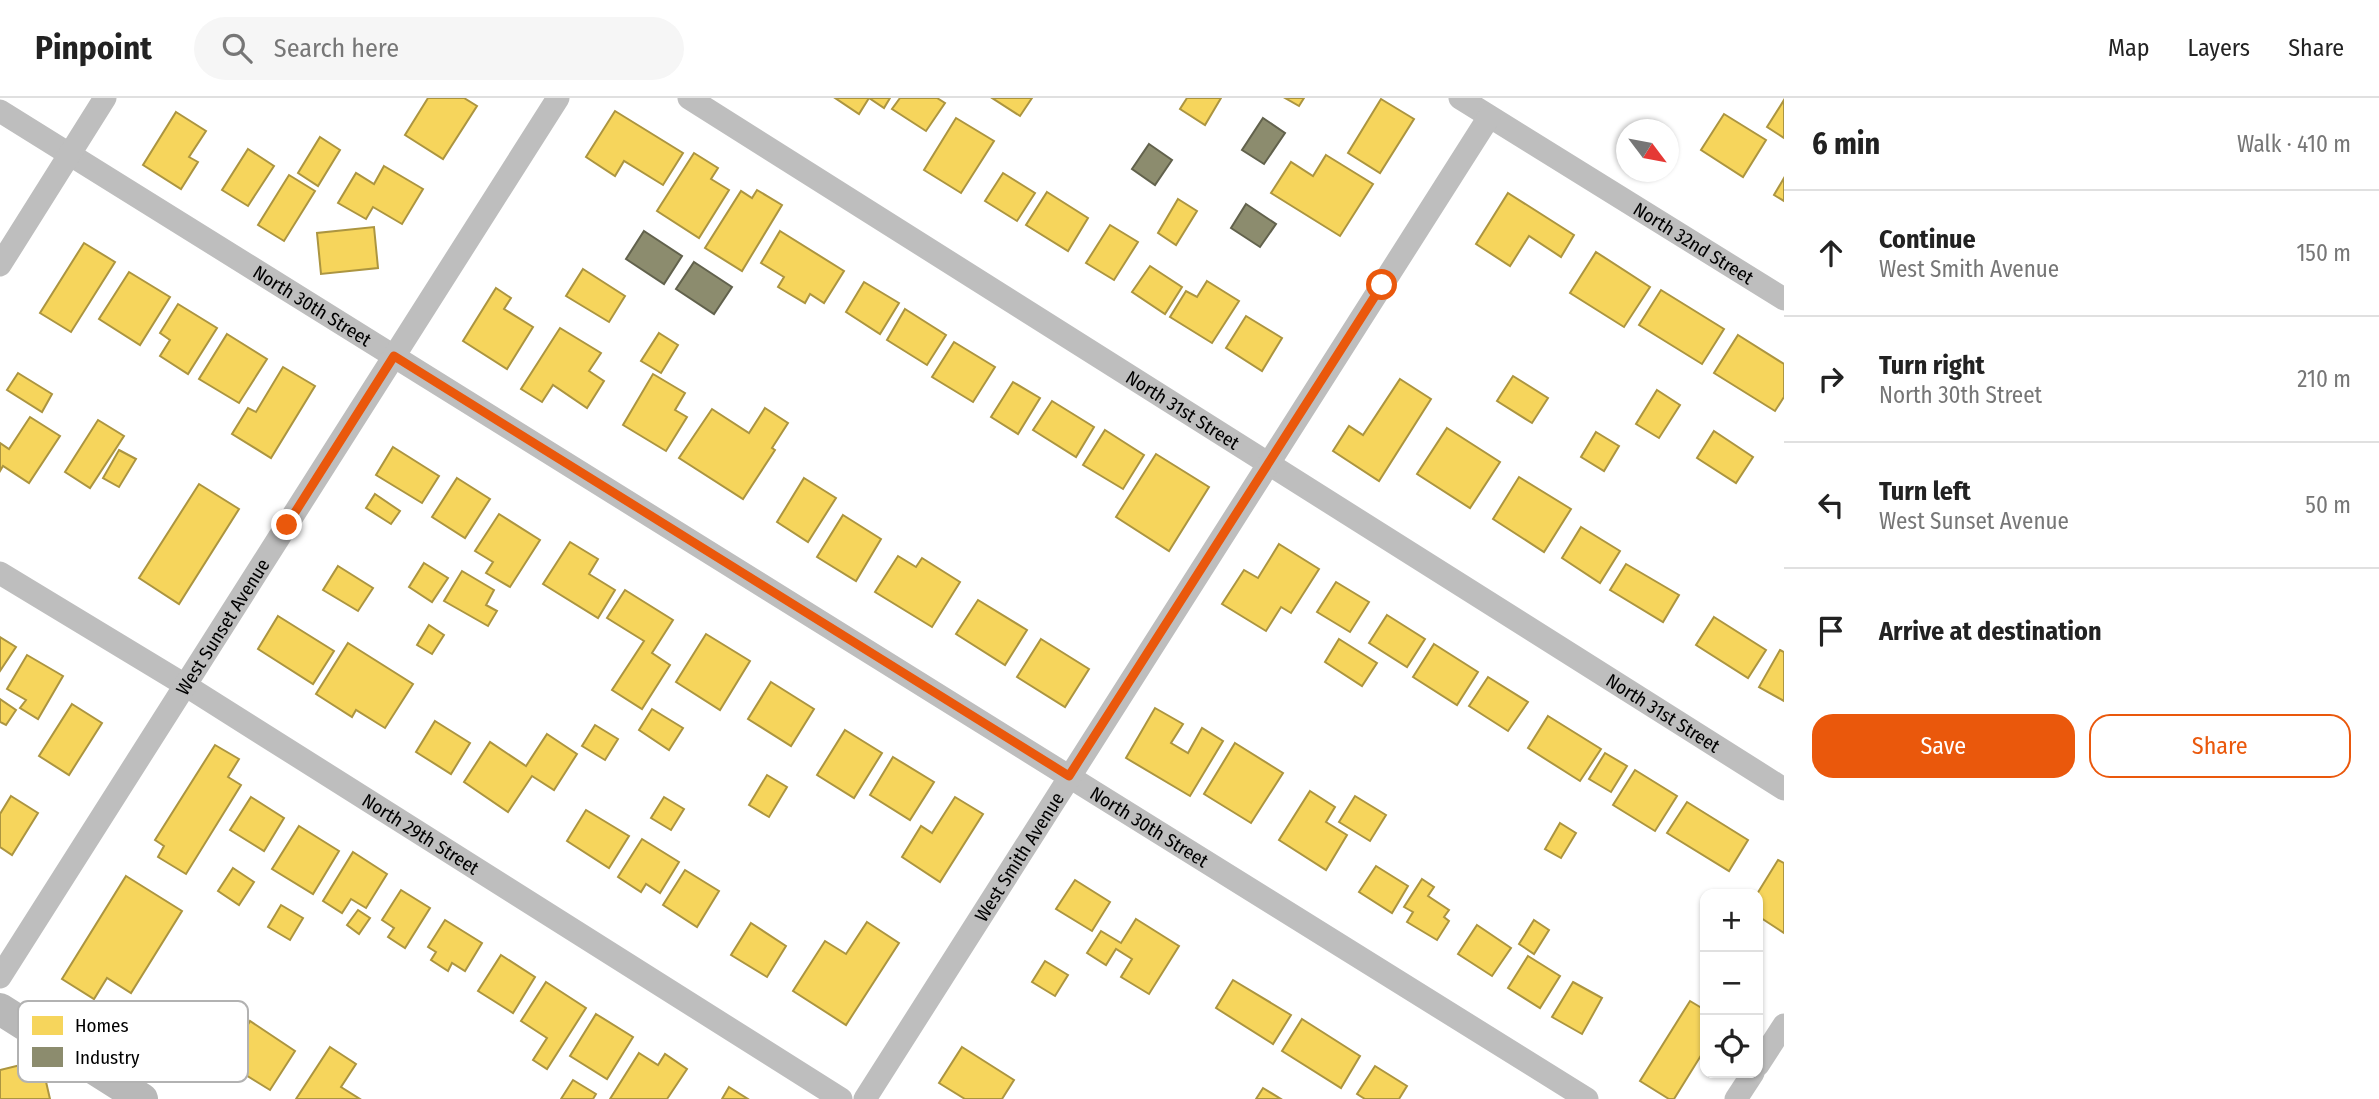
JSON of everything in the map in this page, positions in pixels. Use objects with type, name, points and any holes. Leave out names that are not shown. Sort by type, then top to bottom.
[{"type":"street","points":[[0,265],[105,98]]},
{"type":"street","name":"West Sunset Avenue","points":[[0,977],[558,98]]},
{"type":"street","name":"North 31st Street","points":[[689,98],[1784,789]]},
{"type":"street","name":"North 32nd Street","points":[[1460,98],[1784,299]]},
{"type":"street","name":"North 30th Street","points":[[0,111],[1587,1099]]},
{"type":"street","name":"West Smith Avenue","points":[[865,1099],[1489,117]]},
{"type":"street","name":"North 29th Street","points":[[0,573],[185,685],[841,1099]]},
{"type":"street","points":[[0,1009],[18,1020]]},
{"type":"street","points":[[1763,1057],[1784,1024]]},
{"type":"street","points":[[1735,1099],[1750,1078]]},
{"type":"street","points":[[115,1082],[142,1099]]},
{"type":"building: Homes","points":[[428,98],[464,98],[477,106],[443,159],[405,135]]},
{"type":"building: Homes","points":[[835,98],[869,98],[859,114]]},
{"type":"building: Homes","points":[[869,98],[890,98],[884,108]]},
{"type":"building: Homes","points":[[900,98],[937,98],[945,103],[926,131],[892,109]]},
{"type":"building: Homes","points":[[992,98],[1032,98],[1020,116]]},
{"type":"building: Homes","points":[[1187,98],[1221,98],[1205,125],[1180,109]]},
{"type":"building: Homes","points":[[1285,98],[1304,98],[1299,106]]},
{"type":"building: Homes","points":[[1381,99],[1414,119],[1380,173],[1348,153]]},
{"type":"building: Homes","points":[[1784,100],[1784,138],[1767,127]]},
{"type":"building: Homes","points":[[615,111],[683,153],[663,185],[624,161],[615,176],[586,157]]},
{"type":"building: Homes","points":[[176,112],[206,131],[189,157],[198,162],[181,189],[143,165]]},
{"type":"building: Homes","points":[[1724,114],[1766,140],[1743,177],[1701,150]]},
{"type":"building: Homes","points":[[956,118],[994,141],[961,193],[924,170]]},
{"type":"building: Homes","points":[[320,137],[340,150],[318,186],[298,173]]},
{"type":"building: Homes","points":[[248,149],[274,166],[248,206],[222,190]]},
{"type":"building: Homes","points":[[694,153],[718,168],[711,179],[729,190],[699,238],[657,211]]},
{"type":"building: Homes","points":[[1326,155],[1373,184],[1340,236],[1271,193],[1291,162],[1313,176]]},
{"type":"building: Homes","points":[[384,166],[423,189],[402,224],[373,207],[366,219],[338,203],[356,173],[374,184]]},
{"type":"building: Homes","points":[[1003,173],[1035,193],[1017,221],[985,201]]},
{"type":"building: Homes","points":[[289,175],[315,191],[284,241],[258,225]]},
{"type":"building: Homes","points":[[1784,178],[1784,201],[1774,195]]},
{"type":"building: Homes","points":[[757,190],[782,205],[742,271],[705,248],[741,191],[752,198]]},
{"type":"building: Homes","points":[[1047,192],[1088,218],[1068,251],[1026,225]]},
{"type":"building: Homes","points":[[1508,193],[1574,235],[1561,257],[1529,236],[1510,266],[1476,244]]},
{"type":"building: Homes","points":[[1178,199],[1197,211],[1176,245],[1158,233]]},
{"type":"building: Homes","points":[[1110,225],[1138,242],[1114,280],[1086,263]]},
{"type":"building: Homes","points":[[374,227],[378,268],[321,274],[317,233]]},
{"type":"building: Homes","points":[[780,231],[844,271],[824,303],[810,294],[805,303],[778,287],[784,277],[761,263]]},
{"type":"building: Homes","points":[[84,243],[115,262],[71,332],[40,313]]},
{"type":"building: Homes","points":[[1596,252],[1650,287],[1624,327],[1570,293]]},
{"type":"building: Homes","points":[[1150,266],[1182,287],[1165,314],[1132,292]]},
{"type":"building: Homes","points":[[583,269],[625,296],[609,322],[566,296]]},
{"type":"building: Homes","points":[[129,272],[170,297],[140,345],[99,319]]},
{"type":"building: Homes","points":[[1207,281],[1239,301],[1212,343],[1170,317],[1186,291],[1197,297]]},
{"type":"building: Homes","points":[[864,282],[899,303],[880,334],[846,312]]},
{"type":"building: Homes","points":[[496,288],[511,298],[504,309],[533,327],[507,369],[463,341]]},
{"type":"building: Homes","points":[[1661,290],[1724,329],[1702,364],[1639,325]]},
{"type":"building: Homes","points":[[178,304],[217,328],[188,374],[160,356],[170,340],[160,333]]},
{"type":"building: Homes","points":[[905,309],[946,335],[927,365],[887,340]]},
{"type":"building: Homes","points":[[1246,316],[1282,338],[1262,371],[1226,348]]},
{"type":"building: Homes","points":[[560,328],[601,353],[589,371],[604,381],[587,408],[553,385],[542,402],[521,389]]},
{"type":"building: Homes","points":[[659,333],[678,345],[661,373],[641,361]]},
{"type":"building: Homes","points":[[227,334],[267,359],[239,403],[199,379]]},
{"type":"building: Homes","points":[[1738,335],[1784,364],[1784,397],[1775,411],[1714,373]]},
{"type":"building: Homes","points":[[954,342],[995,367],[973,402],[932,377]]},
{"type":"building: Homes","points":[[283,367],[315,386],[271,458],[232,434],[248,408],[256,412]]},
{"type":"building: Homes","points":[[18,373],[52,394],[42,412],[7,390]]},
{"type":"building: Homes","points":[[653,374],[685,393],[675,410],[687,417],[666,451],[623,425]]},
{"type":"building: Homes","points":[[1513,376],[1548,398],[1532,423],[1497,401]]},
{"type":"building: Homes","points":[[1400,379],[1431,399],[1379,481],[1333,451],[1349,426],[1363,435]]},
{"type":"building: Homes","points":[[1013,382],[1040,398],[1018,434],[991,417]]},
{"type":"building: Homes","points":[[1657,390],[1680,405],[1659,438],[1636,424]]},
{"type":"building: Homes","points":[[1052,401],[1094,427],[1076,457],[1033,430]]},
{"type":"building: Homes","points":[[765,408],[788,423],[772,448],[775,450],[743,499],[679,458],[712,409],[749,433]]},
{"type":"building: Homes","points":[[30,417],[60,436],[29,483],[3,466],[0,471],[0,443],[9,449]]},
{"type":"building: Homes","points":[[98,420],[124,436],[90,488],[65,472]]},
{"type":"building: Homes","points":[[1447,428],[1500,462],[1470,508],[1417,474]]},
{"type":"building: Homes","points":[[1105,430],[1144,455],[1123,489],[1083,465]]},
{"type":"building: Homes","points":[[1714,431],[1753,457],[1736,483],[1697,458]]},
{"type":"building: Homes","points":[[1596,432],[1619,446],[1604,471],[1581,457]]},
{"type":"building: Homes","points":[[393,447],[439,476],[422,503],[376,475]]},
{"type":"building: Homes","points":[[119,450],[136,459],[119,487],[103,478]]},
{"type":"building: Homes","points":[[1156,454],[1209,487],[1169,551],[1116,517]]},
{"type":"building: Homes","points":[[1519,477],[1571,509],[1544,552],[1493,519]]},
{"type":"building: Homes","points":[[457,478],[490,499],[465,538],[432,517]]},
{"type":"building: Homes","points":[[804,478],[836,498],[808,542],[777,522]]},
{"type":"building: Homes","points":[[199,484],[239,509],[179,604],[139,578]]},
{"type":"building: Homes","points":[[375,494],[400,511],[391,524],[366,508]]},
{"type":"building: Homes","points":[[499,514],[540,540],[510,587],[486,573],[493,562],[475,551]]},
{"type":"building: Homes","points":[[843,515],[881,539],[856,581],[817,557]]},
{"type":"building: Homes","points":[[1581,527],[1620,551],[1600,583],[1562,558]]},
{"type":"building: Homes","points":[[570,542],[598,559],[589,574],[615,590],[598,618],[543,584]]},
{"type":"building: Homes","points":[[1279,544],[1319,569],[1291,613],[1281,607],[1266,631],[1222,604],[1244,570],[1258,578]]},
{"type":"building: Homes","points":[[898,556],[916,567],[922,558],[960,582],[932,627],[875,592]]},
{"type":"building: Homes","points":[[424,563],[448,578],[432,602],[409,587]]},
{"type":"building: Homes","points":[[1626,564],[1679,595],[1663,622],[1610,590]]},
{"type":"building: Homes","points":[[338,566],[373,588],[358,611],[323,590]]},
{"type":"building: Homes","points":[[462,571],[494,590],[486,605],[497,611],[488,626],[444,601]]},
{"type":"building: Homes","points":[[1336,582],[1369,602],[1350,632],[1317,612]]},
{"type":"building: Homes","points":[[625,590],[673,620],[652,653],[670,665],[642,709],[612,690],[644,641],[607,618]]},
{"type":"building: Homes","points":[[978,600],[1027,630],[1005,665],[956,634]]},
{"type":"building: Homes","points":[[1387,615],[1425,639],[1407,667],[1369,643]]},
{"type":"building: Homes","points":[[278,616],[334,651],[313,684],[258,649]]},
{"type":"building: Homes","points":[[1714,617],[1766,650],[1748,678],[1696,645]]},
{"type":"building: Homes","points":[[429,625],[444,635],[432,654],[417,645]]},
{"type":"building: Homes","points":[[706,634],[750,661],[720,710],[676,682]]},
{"type":"building: Homes","points":[[0,637],[16,647],[0,671]]},
{"type":"building: Homes","points":[[1041,639],[1089,669],[1065,707],[1017,677]]},
{"type":"building: Homes","points":[[1339,639],[1377,663],[1362,686],[1325,662]]},
{"type":"building: Homes","points":[[348,643],[413,684],[385,728],[356,710],[352,717],[316,694]]},
{"type":"building: Homes","points":[[1434,644],[1478,672],[1457,705],[1413,677]]},
{"type":"building: Homes","points":[[1780,650],[1784,652],[1784,701],[1759,687]]},
{"type":"building: Homes","points":[[27,655],[63,676],[38,719],[20,708],[26,700],[7,689]]},
{"type":"building: Homes","points":[[1488,677],[1528,702],[1508,731],[1469,706]]},
{"type":"building: Homes","points":[[771,682],[814,709],[791,746],[748,719]]},
{"type":"building: Homes","points":[[0,699],[16,710],[6,725],[0,722]]},
{"type":"building: Homes","points":[[72,704],[102,723],[69,775],[39,756]]},
{"type":"building: Homes","points":[[1155,708],[1183,724],[1171,743],[1188,753],[1202,728],[1223,741],[1190,796],[1126,758]]},
{"type":"building: Homes","points":[[652,709],[683,728],[669,750],[639,730]]},
{"type":"building: Homes","points":[[1548,716],[1601,749],[1580,781],[1528,748]]},
{"type":"building: Homes","points":[[435,721],[470,743],[451,774],[416,752]]},
{"type":"building: Homes","points":[[595,725],[618,739],[605,760],[582,746]]},
{"type":"building: Homes","points":[[845,730],[882,753],[854,798],[817,775]]},
{"type":"building: Homes","points":[[547,734],[577,754],[554,790],[532,776],[508,812],[464,782],[490,742],[526,766]]},
{"type":"building: Homes","points":[[1235,743],[1283,773],[1251,823],[1204,794]]},
{"type":"building: Homes","points":[[215,745],[239,759],[228,777],[241,785],[186,874],[158,857],[164,846],[155,840]]},
{"type":"building: Homes","points":[[1605,753],[1627,766],[1611,792],[1589,779]]},
{"type":"building: Homes","points":[[893,757],[934,782],[910,820],[870,795]]},
{"type":"building: Homes","points":[[1635,770],[1677,796],[1655,831],[1613,805]]},
{"type":"building: Homes","points":[[767,775],[787,787],[769,817],[749,805]]},
{"type":"building: Homes","points":[[1310,791],[1335,807],[1326,822],[1347,835],[1326,870],[1279,840]]},
{"type":"building: Homes","points":[[11,796],[38,813],[12,855],[0,847],[0,814]]},
{"type":"building: Homes","points":[[1355,796],[1386,815],[1370,841],[1339,822]]},
{"type":"building: Homes","points":[[251,797],[284,818],[264,851],[230,830]]},
{"type":"building: Homes","points":[[664,797],[684,809],[671,830],[651,818]]},
{"type":"building: Homes","points":[[955,797],[983,814],[940,882],[902,857],[921,826],[932,833]]},
{"type":"building: Homes","points":[[1687,802],[1748,840],[1729,871],[1667,833]]},
{"type":"building: Homes","points":[[586,810],[629,836],[609,868],[567,841]]},
{"type":"building: Homes","points":[[1560,823],[1576,833],[1561,858],[1545,849]]},
{"type":"building: Homes","points":[[299,826],[339,851],[313,894],[272,869]]},
{"type":"building: Homes","points":[[642,839],[679,862],[660,893],[646,884],[641,892],[618,877]]},
{"type":"building: Homes","points":[[353,852],[387,874],[366,908],[351,899],[342,913],[323,901]]},
{"type":"building: Homes","points":[[1778,860],[1784,863],[1784,933],[1763,919],[1763,889],[1760,889]]},
{"type":"building: Homes","points":[[1376,866],[1408,886],[1392,913],[1359,892]]},
{"type":"building: Homes","points":[[233,868],[254,882],[239,905],[218,891]]},
{"type":"building: Homes","points":[[685,870],[719,891],[697,927],[663,905]]},
{"type":"building: Homes","points":[[126,876],[182,911],[131,993],[107,978],[94,999],[62,979]]},
{"type":"building: Homes","points":[[1422,879],[1434,887],[1428,896],[1449,910],[1444,917],[1449,921],[1437,940],[1407,922],[1413,912],[1404,907]]},
{"type":"building: Homes","points":[[1075,880],[1110,902],[1092,931],[1056,909]]},
{"type":"building: Homes","points":[[401,890],[430,908],[405,948],[388,937],[394,928],[382,920]]},
{"type":"building: Homes","points":[[281,905],[303,918],[290,940],[268,927]]},
{"type":"building: Homes","points":[[358,910],[370,918],[359,934],[347,925]]},
{"type":"building: Homes","points":[[1136,919],[1179,946],[1149,994],[1121,977],[1132,959],[1116,949],[1106,965],[1087,953],[1101,931],[1121,943]]},
{"type":"building: Homes","points":[[445,920],[482,943],[465,971],[452,963],[448,971],[431,960],[436,952],[428,947]]},
{"type":"building: Homes","points":[[1534,920],[1549,930],[1534,954],[1519,944]]},
{"type":"building: Homes","points":[[867,922],[899,943],[846,1025],[793,991],[825,941],[846,954]]},
{"type":"building: Homes","points":[[751,923],[786,946],[767,977],[731,955]]},
{"type":"building: Homes","points":[[1477,925],[1511,948],[1492,976],[1458,954]]},
{"type":"building: Homes","points":[[501,955],[535,977],[513,1013],[478,991]]},
{"type":"building: Homes","points":[[1528,956],[1560,976],[1540,1008],[1508,988]]},
{"type":"building: Homes","points":[[1045,961],[1068,975],[1055,996],[1032,982]]},
{"type":"building: Homes","points":[[1233,980],[1291,1015],[1273,1044],[1216,1008]]},
{"type":"building: Homes","points":[[546,982],[586,1008],[547,1069],[533,1060],[547,1038],[521,1021]]},
{"type":"building: Homes","points":[[1573,982],[1602,998],[1582,1034],[1552,1017]]},
{"type":"building: Homes","points":[[1690,1001],[1700,1007],[1700,1057],[1674,1099],[1669,1099],[1640,1081]]},
{"type":"building: Homes","points":[[596,1014],[633,1037],[607,1079],[570,1056]]},
{"type":"building: Homes","points":[[1302,1019],[1360,1056],[1341,1088],[1282,1051]]},
{"type":"building: Homes","points":[[250,1021],[295,1051],[270,1090],[248,1076]]},
{"type":"building: Homes","points":[[330,1047],[356,1064],[341,1087],[360,1099],[296,1099]]},
{"type":"building: Homes","points":[[962,1047],[1014,1080],[1002,1099],[965,1099],[939,1083]]},
{"type":"building: Homes","points":[[639,1053],[658,1065],[665,1054],[687,1069],[667,1099],[610,1099]]},
{"type":"building: Homes","points":[[18,1066],[18,1082],[46,1082],[50,1099],[0,1099],[0,1070]]},
{"type":"building: Homes","points":[[1375,1066],[1407,1086],[1399,1099],[1365,1099],[1357,1094]]},
{"type":"building: Homes","points":[[573,1080],[596,1094],[593,1099],[561,1099]]},
{"type":"building: Homes","points":[[729,1087],[748,1099],[722,1099]]},
{"type":"building: Homes","points":[[1263,1088],[1281,1099],[1256,1099]]},
{"type":"building: Industry","points":[[1263,118],[1285,133],[1264,164],[1242,150]]},
{"type":"building: Industry","points":[[1149,144],[1172,160],[1155,185],[1132,169]]},
{"type":"building: Industry","points":[[1246,204],[1276,224],[1260,247],[1231,228]]},
{"type":"building: Industry","points":[[644,231],[682,256],[664,284],[626,259]]},
{"type":"building: Industry","points":[[694,262],[732,287],[714,314],[676,289]]},
{"type":"route","points":[[287,525],[394,356],[1069,776],[1382,285]]}]
